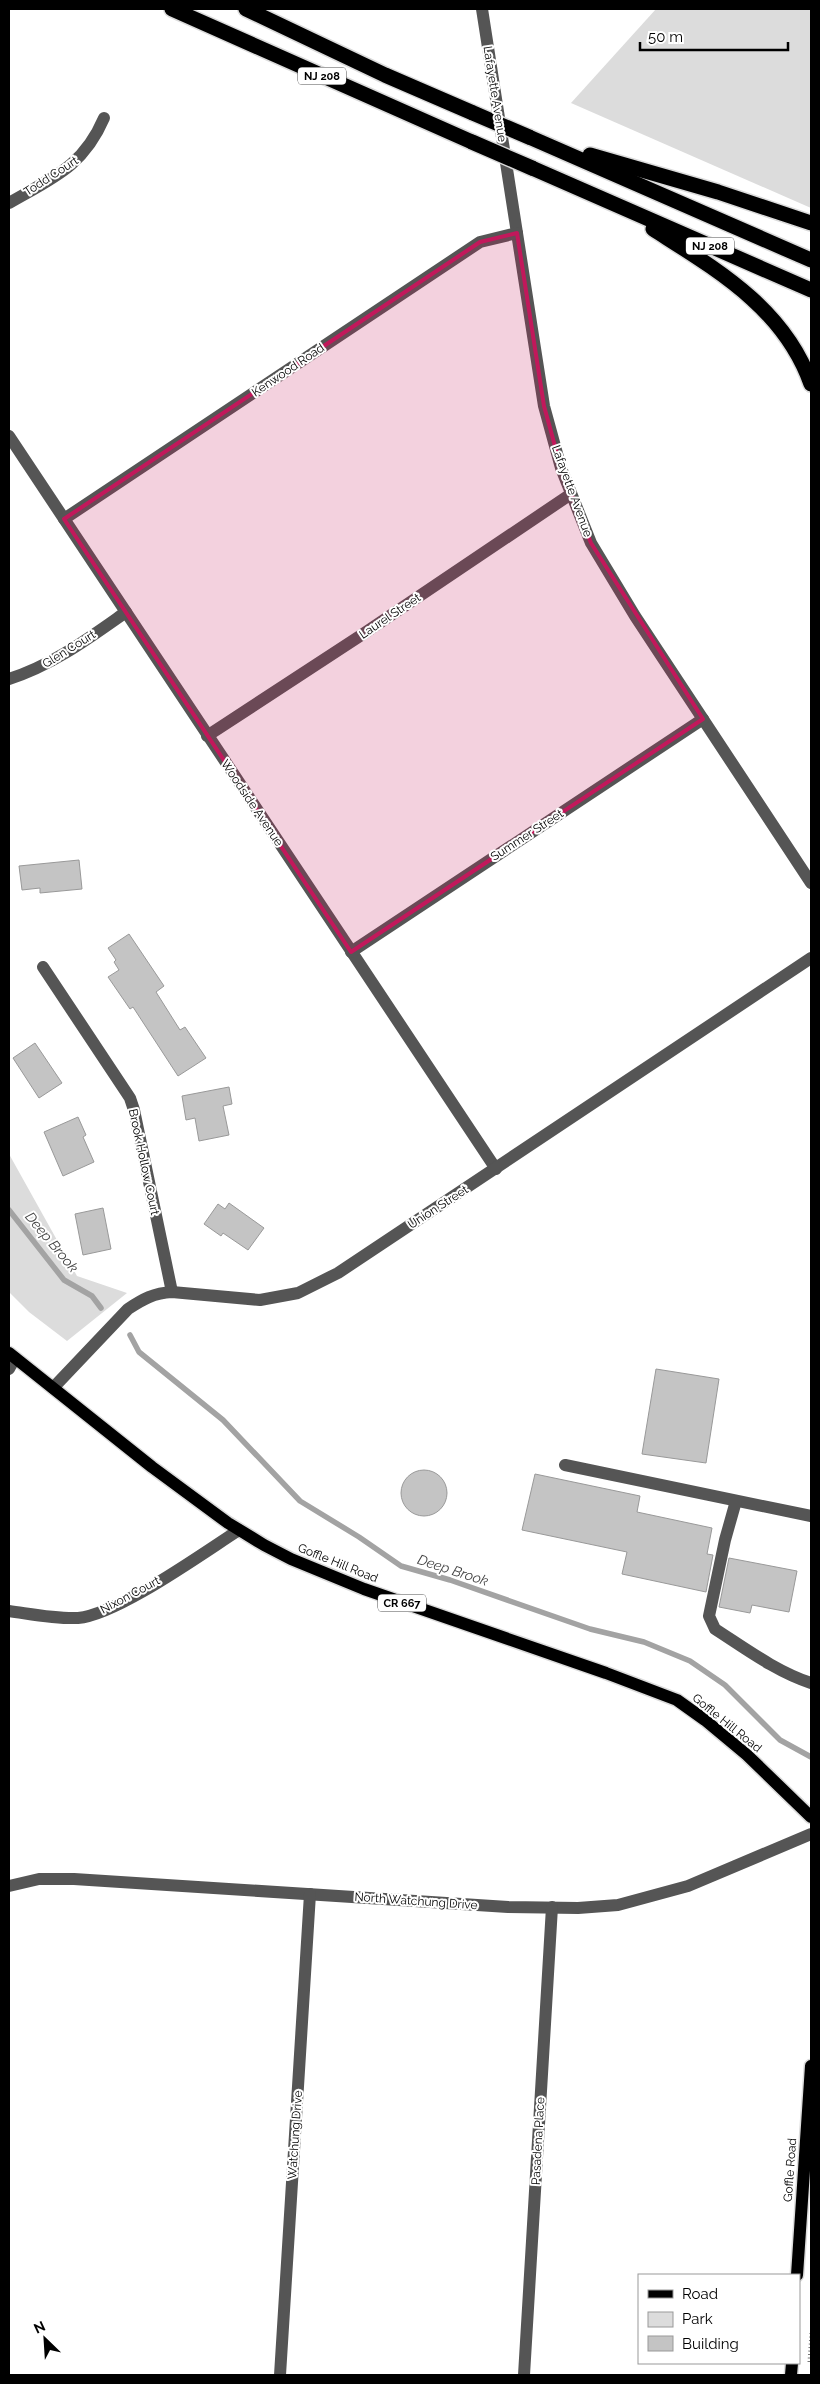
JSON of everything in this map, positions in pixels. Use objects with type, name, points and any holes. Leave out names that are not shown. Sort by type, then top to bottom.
[{"type":"highway","name":"NJ 208","points":[[172,9],[811,290]]},
{"type":"highway","name":"NJ 208","points":[[246,9],[376,71],[811,260]]},
{"type":"highway","points":[[528,137],[718,192],[811,223]]},
{"type":"highway","points":[[610,202],[726,276],[747,292],[766,310],[782,331],[796,353],[811,384]]},
{"type":"main road","name":"Goffle Hill Road","points":[[10,1360],[52,1388],[152,1467],[239,1530],[291,1559],[364,1589],[606,1673],[677,1700],[705,1720],[747,1755],[811,1817]]},
{"type":"main road","name":"Goffle Road","points":[[797,2274],[811,2066]]},
{"type":"street","name":"Lafayette Avenue","points":[[482,9],[544,406],[561,468],[591,544],[635,616],[811,883]]},
{"type":"street","name":"Todd Court","points":[[9,203],[65,170],[83,155],[96,137],[104,118]]},
{"type":"street","name":"Kenwood Road","points":[[64,520],[480,242],[517,233]]},
{"type":"street","name":"Woodside Avenue","points":[[9,436],[350,952],[496,1169]]},
{"type":"street","name":"Laurel Street","points":[[207,736],[571,494]]},
{"type":"street","name":"Glen Court","points":[[9,680],[30,673],[75,648],[126,612]]},
{"type":"street","name":"Summer Street","points":[[350,952],[703,719]]},
{"type":"street","name":"Union Street","points":[[52,1388],[128,1309],[143,1299],[158,1293],[172,1292],[260,1300],[298,1293],[338,1273],[811,958]]},
{"type":"street","name":"Brook Hollow Court","points":[[43,967],[130,1098],[172,1292]]},
{"type":"street","points":[[565,1465],[811,1516]]},
{"type":"street","points":[[736,1501],[725,1540],[709,1616],[715,1629],[756,1656],[798,1679],[811,1683]]},
{"type":"street","name":"Nixon Court","points":[[9,1611],[80,1618],[107,1610],[153,1585],[239,1530]]},
{"type":"street","name":"North Watchung Drive","points":[[9,1886],[39,1879],[74,1879],[508,1907],[618,1905],[688,1886],[811,1834]]},
{"type":"street","name":"Watchung Drive","points":[[280,2375],[310,1894]]},
{"type":"street","name":"Pasadena Place","points":[[524,2375],[552,1907]]},
{"type":"path","points":[[809,2367],[811,2333]]},
{"type":"highlighted area","points":[[517,233],[544,406],[561,468],[591,543],[703,719],[351,952],[64,519],[480,242]]},
{"type":"green space","points":[[656,9],[811,9],[811,208],[571,103]]},
{"type":"green space","points":[[9,1154],[77,1276],[127,1293],[67,1341],[29,1312],[9,1292]]},
{"type":"building","points":[[79,860],[82,889],[40,893],[40,888],[22,890],[19,866]]},
{"type":"building","points":[[129,934],[164,986],[156,992],[180,1030],[185,1027],[206,1058],[178,1076],[133,1007],[130,1009],[108,977],[119,970],[114,962],[116,960],[108,948]]},
{"type":"building","points":[[35,1043],[62,1083],[39,1098],[13,1058]]},
{"type":"building","points":[[229,1087],[232,1104],[223,1106],[229,1135],[199,1141],[195,1118],[186,1120],[182,1096]]},
{"type":"building","points":[[78,1117],[86,1135],[83,1137],[94,1162],[63,1176],[44,1132]]},
{"type":"building","points":[[229,1203],[264,1228],[248,1250],[223,1233],[221,1236],[204,1224],[218,1204],[225,1209]]},
{"type":"building","points":[[103,1208],[111,1249],[83,1255],[75,1214]]},
{"type":"building","points":[[656,1369],[719,1379],[706,1463],[642,1454]]},
{"type":"building","points":[[424,1470],[437,1474],[443,1480],[447,1493],[443,1506],[437,1512],[424,1516],[411,1512],[405,1506],[401,1493],[405,1480],[411,1474]]},
{"type":"building","points":[[535,1474],[640,1496],[637,1512],[712,1528],[707,1554],[713,1555],[706,1592],[622,1574],[627,1552],[522,1530]]},
{"type":"building","points":[[729,1558],[797,1571],[789,1612],[752,1605],[750,1613],[719,1607]]},
{"type":"waterway","name":"Deep Brook","points":[[9,1210],[64,1280],[92,1296],[101,1308]]},
{"type":"waterway","name":"Deep Brook","points":[[130,1335],[139,1352],[223,1420],[300,1501],[359,1537],[401,1566],[450,1580],[590,1629],[644,1642],[690,1661],[725,1685],[780,1740],[811,1757]]}]
